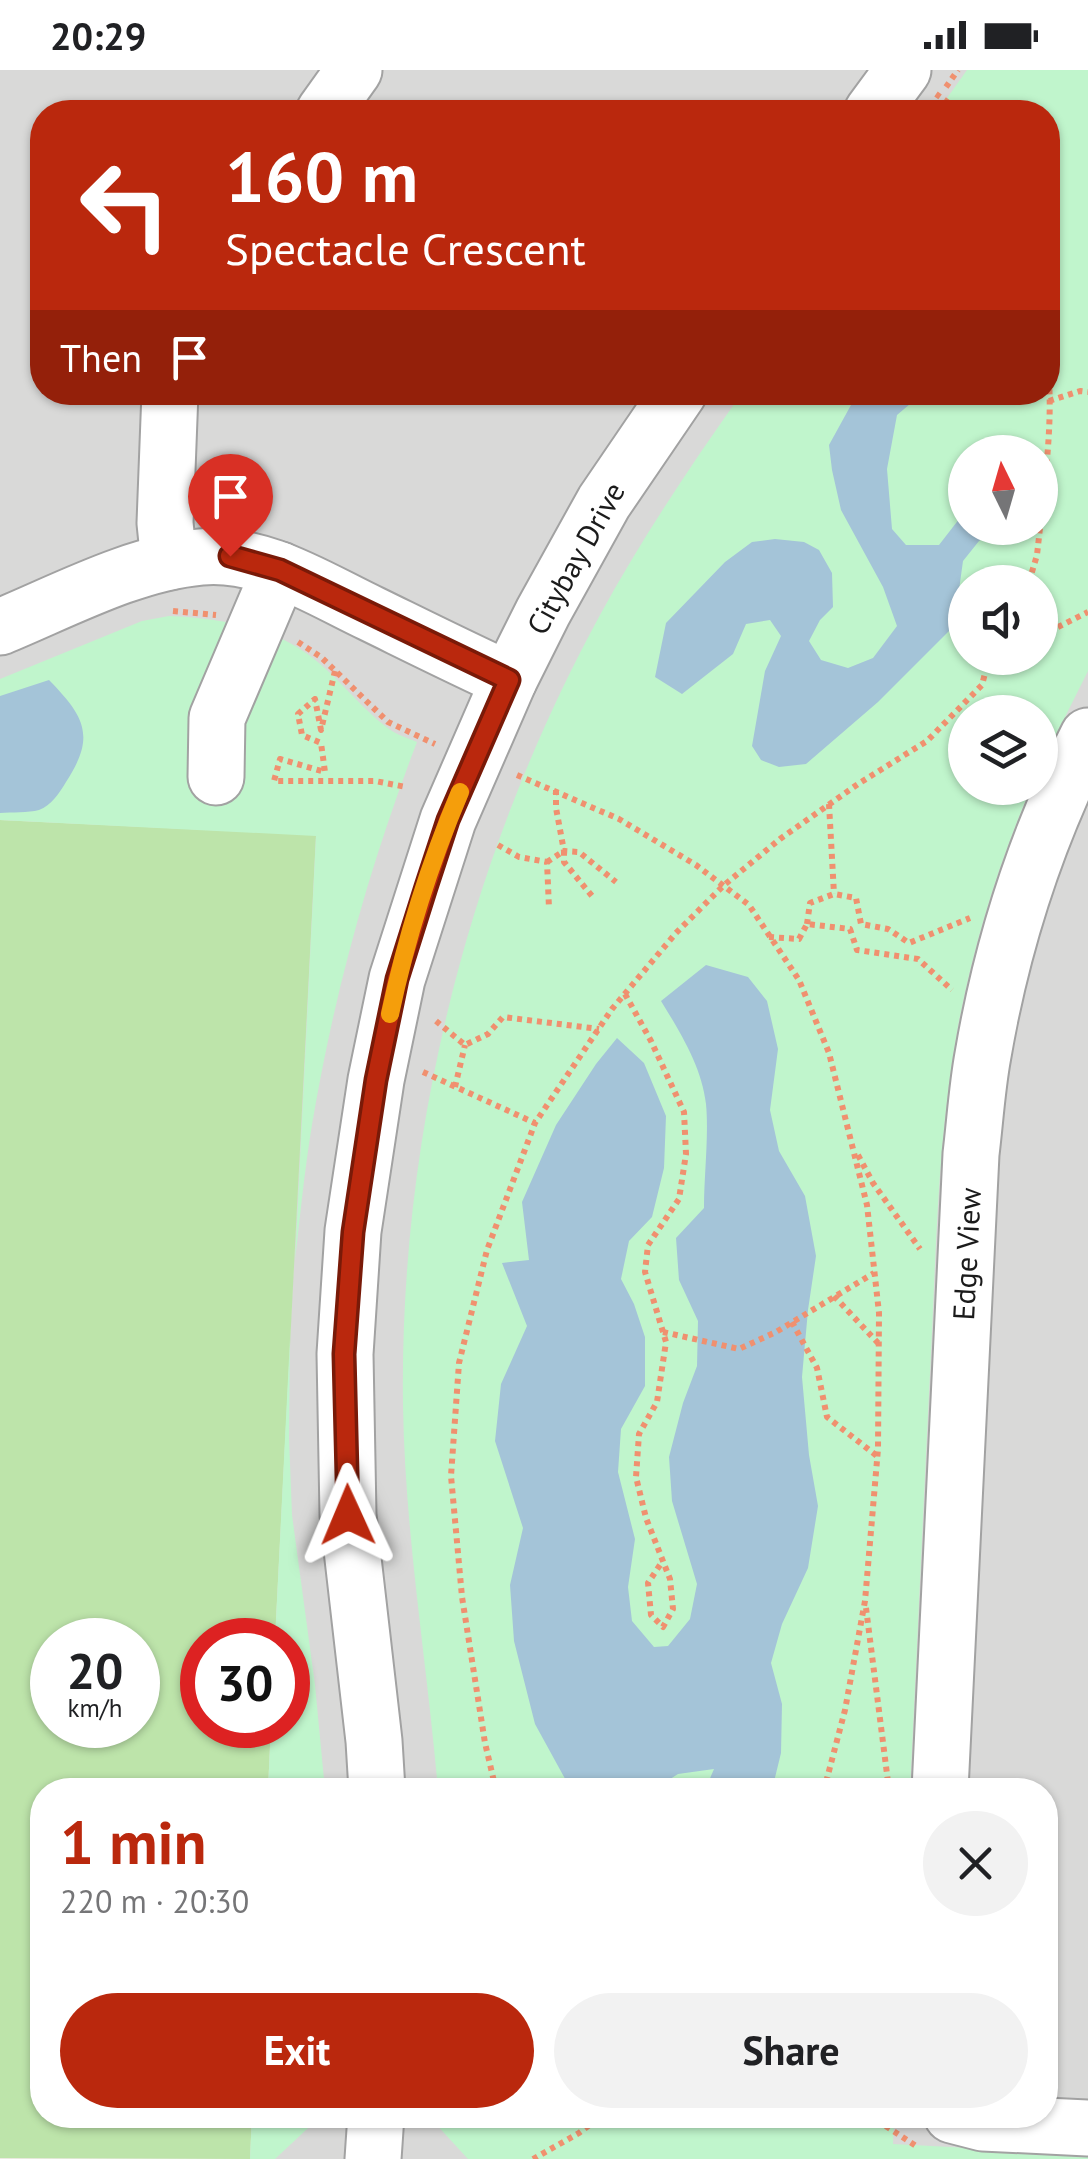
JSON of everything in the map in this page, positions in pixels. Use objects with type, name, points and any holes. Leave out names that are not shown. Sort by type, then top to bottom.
[{"type":"street","points":[[333,100],[354,70]]},
{"type":"street","points":[[881,100],[903,70]]},
{"type":"street","points":[[169,405],[164,522],[170,562]]},
{"type":"street","name":"Citybay Drive","points":[[377,1778],[348,1515],[344,1354],[353,1232],[376,1080],[397,979],[448,820],[509,680],[604,502],[670,405]]},
{"type":"street","points":[[0,627],[170,562],[230,556],[280,570],[509,680]]},
{"type":"street","points":[[216,776],[195,716],[280,570]]},
{"type":"street","name":"Edge View","points":[[941,1778],[971,1154],[982,1056],[1022,896],[1044,834],[1088,736]]},
{"type":"street","points":[[1058,2127],[1088,2128]]},
{"type":"street","points":[[374,2159],[375,2128]]},
{"type":"path","points":[[1060,397],[1088,392]]},
{"type":"path","points":[[1048,435],[1049,405]]},
{"type":"path","points":[[1058,627],[1088,612]]},
{"type":"path","points":[[336,671],[321,730],[315,699],[298,714],[302,736],[321,743],[324,772],[280,759],[274,781],[375,781],[406,787]]},
{"type":"path","points":[[493,1778],[462,1597],[451,1476],[459,1363],[487,1250],[536,1124],[599,1029],[676,932],[780,839],[927,740],[982,685],[985,675]]},
{"type":"path","points":[[474,758],[619,818],[696,865],[748,906],[799,980],[829,1053],[866,1205],[879,1344],[878,1457],[865,1601],[827,1778]]},
{"type":"path","points":[[556,790],[564,862],[592,896]]},
{"type":"path","points":[[829,804],[834,894]]},
{"type":"path","points":[[498,845],[519,857],[547,862],[564,851],[579,852],[616,882]]},
{"type":"path","points":[[547,862],[549,908]]},
{"type":"path","points":[[769,936],[799,939],[807,924],[810,903],[834,894],[856,898],[861,924],[888,928],[909,943],[1022,896]]},
{"type":"path","points":[[807,924],[850,929],[857,950],[918,960],[988,1026]]},
{"type":"path","points":[[626,994],[684,1112],[686,1154],[679,1198],[648,1245],[644,1272],[666,1342],[657,1402],[639,1434],[636,1477],[646,1518],[670,1578],[672,1609],[664,1627],[651,1615],[648,1583],[662,1562]]},
{"type":"path","points":[[454,1087],[465,1046],[488,1034],[503,1016],[599,1029]]},
{"type":"path","points":[[436,1021],[465,1046]]},
{"type":"path","points":[[422,1071],[536,1124]]},
{"type":"path","points":[[852,1144],[873,1183],[910,1236],[964,1298]]},
{"type":"path","points":[[662,1332],[739,1350],[874,1273]]},
{"type":"path","points":[[834,1296],[879,1344]]},
{"type":"path","points":[[792,1322],[817,1368],[827,1417],[878,1457]]},
{"type":"path","points":[[865,1601],[887,1778]]},
{"type":"path","points":[[532,2159],[586,2128]]},
{"type":"shaded area","points":[[0,70],[1088,70],[1088,2159],[250,2159],[251,2128],[1058,2128],[1058,1778],[269,1778],[270,1748],[310,1748],[310,1618],[276,1618],[315,835],[0,820]]},
{"type":"green space","points":[[967,70],[1088,70],[1088,671],[1058,731],[1058,695],[948,695],[948,805],[1024,805],[979,935],[951,1069],[936,1243],[911,1778],[437,1778],[412,1550],[403,1406],[405,1303],[429,1099],[451,998],[479,899],[513,801],[554,707],[633,558],[734,405],[1060,405],[1060,100],[946,100]]},
{"type":"green space","points":[[169,616],[238,624],[288,642],[326,669],[389,729],[417,742],[371,875],[335,1010],[312,1122],[295,1261],[316,836],[0,820],[0,679],[142,621]]},
{"type":"green space","points":[[0,820],[316,835],[276,1618],[180,1618],[180,1748],[270,1748],[269,1778],[30,1778],[30,2128],[251,2128],[250,2159],[0,2158]]},
{"type":"green space","points":[[290,1338],[289,1438],[292,1515],[306,1618],[276,1618]]},
{"type":"green space","points":[[310,1648],[324,1778],[269,1778],[270,1748],[310,1748]]},
{"type":"green space","points":[[251,2128],[308,2128],[275,2159],[250,2159]]},
{"type":"green space","points":[[440,2128],[894,2128],[893,2144],[1088,2154],[1088,2159],[468,2159]]},
{"type":"water","points":[[851,405],[909,405],[897,415],[887,469],[892,529],[906,545],[939,545],[948,533],[948,545],[976,545],[962,565],[948,565],[948,632],[878,702],[806,764],[779,767],[761,760],[752,746],[765,671],[781,636],[770,620],[746,624],[733,654],[682,694],[655,677],[666,623],[725,562],[752,542],[775,539],[804,542],[819,550],[832,573],[833,607],[820,620],[809,641],[821,660],[848,668],[873,658],[897,626],[883,587],[841,510],[829,445]]},
{"type":"water","points":[[49,680],[78,716],[83,739],[81,752],[64,786],[47,805],[35,811],[0,813],[0,696]]},
{"type":"water","points":[[706,965],[748,977],[767,1001],[778,1049],[770,1110],[779,1151],[805,1196],[816,1256],[802,1377],[818,1506],[808,1568],[782,1624],[771,1663],[782,1704],[781,1753],[775,1778],[710,1778],[714,1769],[672,1778],[565,1778],[535,1724],[514,1641],[510,1585],[523,1528],[495,1441],[501,1384],[527,1326],[502,1263],[529,1260],[522,1202],[556,1125],[617,1038],[644,1063],[666,1116],[664,1168],[652,1217],[629,1241],[621,1279],[645,1337],[645,1386],[621,1429],[618,1472],[635,1539],[628,1587],[632,1621],[654,1647],[668,1646],[690,1619],[697,1584],[672,1501],[669,1457],[697,1366],[698,1321],[679,1280],[676,1238],[704,1208],[706,1104],[689,1050],[661,1001]]},
{"type":"slow traffic","points":[[390,1014],[426,887],[460,792]]},
{"type":"route","points":[[230,556],[280,570],[509,680],[448,820],[397,979],[376,1080],[353,1232],[344,1354],[348,1515]]}]
